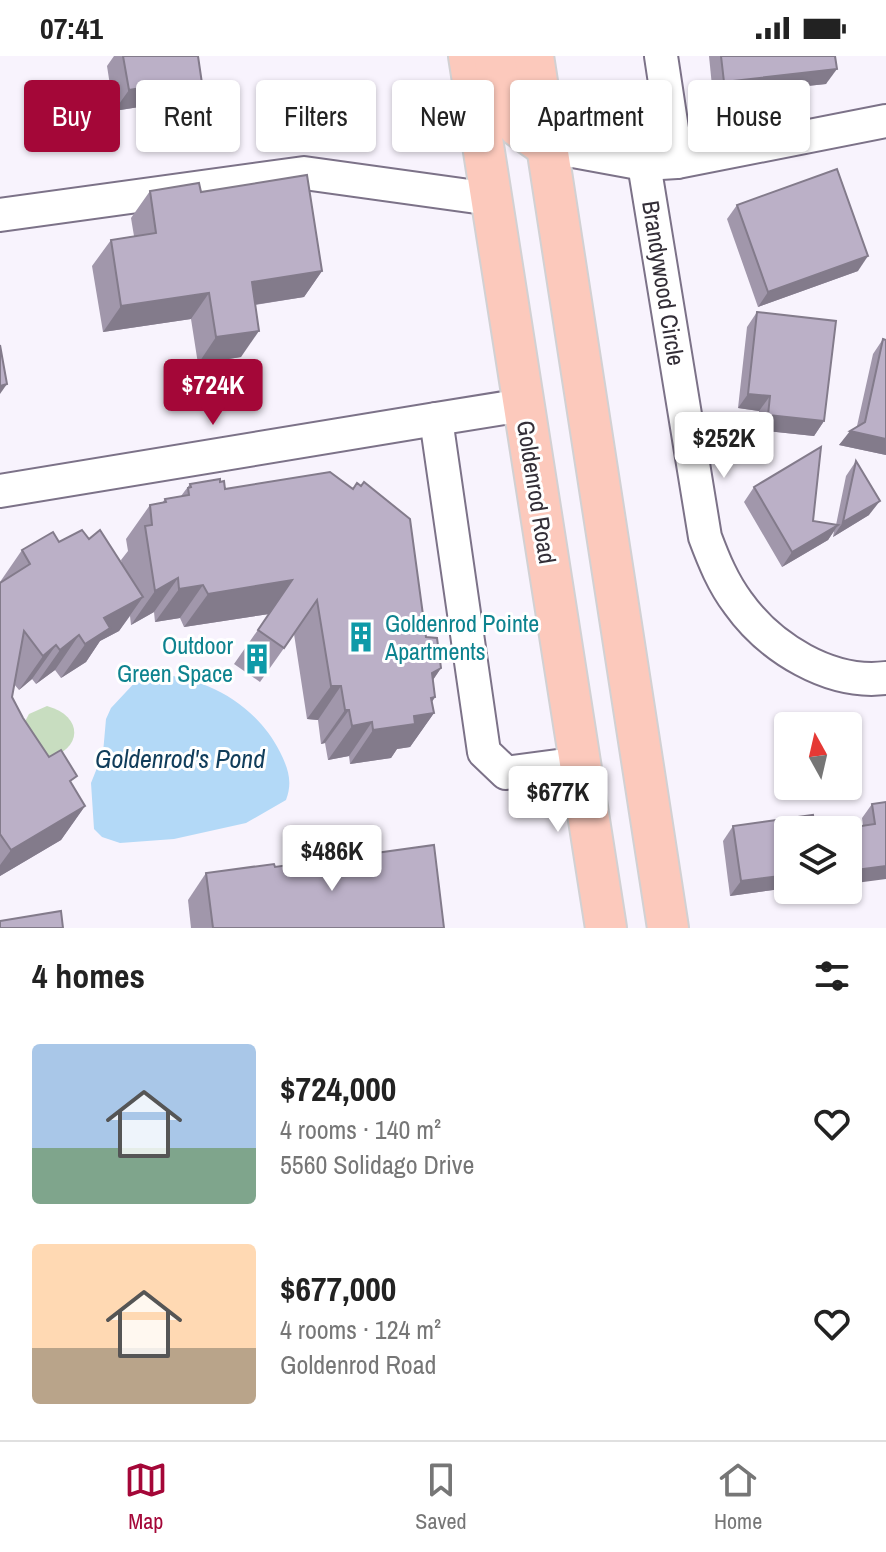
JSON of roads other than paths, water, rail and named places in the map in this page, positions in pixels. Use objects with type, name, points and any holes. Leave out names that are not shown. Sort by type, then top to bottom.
[{"type":"main road","name":"Goldenrod Road","points":[[469,56],[606,928]]},
{"type":"main road","points":[[494,56],[502,107],[510,116]]},
{"type":"main road","points":[[533,56],[536,80]]},
{"type":"main road","points":[[547,152],[668,928]]},
{"type":"street","points":[[661,56],[677,162]]},
{"type":"street","name":"Brandywood Circle","points":[[579,152],[644,164],[677,162],[886,121]]},
{"type":"street","name":"Brandywood Circle","points":[[644,164],[705,537],[726,585],[752,621],[803,659],[838,675],[868,680],[886,678]]},
{"type":"street","points":[[0,215],[304,173],[491,199]]},
{"type":"street","points":[[0,491],[523,405]]},
{"type":"street","points":[[436,419],[484,752],[506,773],[580,763]]},
{"type":"water","name":"Goldenrod's Pond","points":[[151,674],[209,686],[243,706],[270,735],[280,752],[289,775],[286,800],[246,823],[174,839],[120,843],[102,837],[94,829],[91,783],[103,753],[106,719],[111,708],[139,678]]},
{"type":"place","name":"Goldenrod Pointe Apartments","points":[[361,637]]},
{"type":"place","name":"Outdoor Green Space","points":[[257,659]]}]
